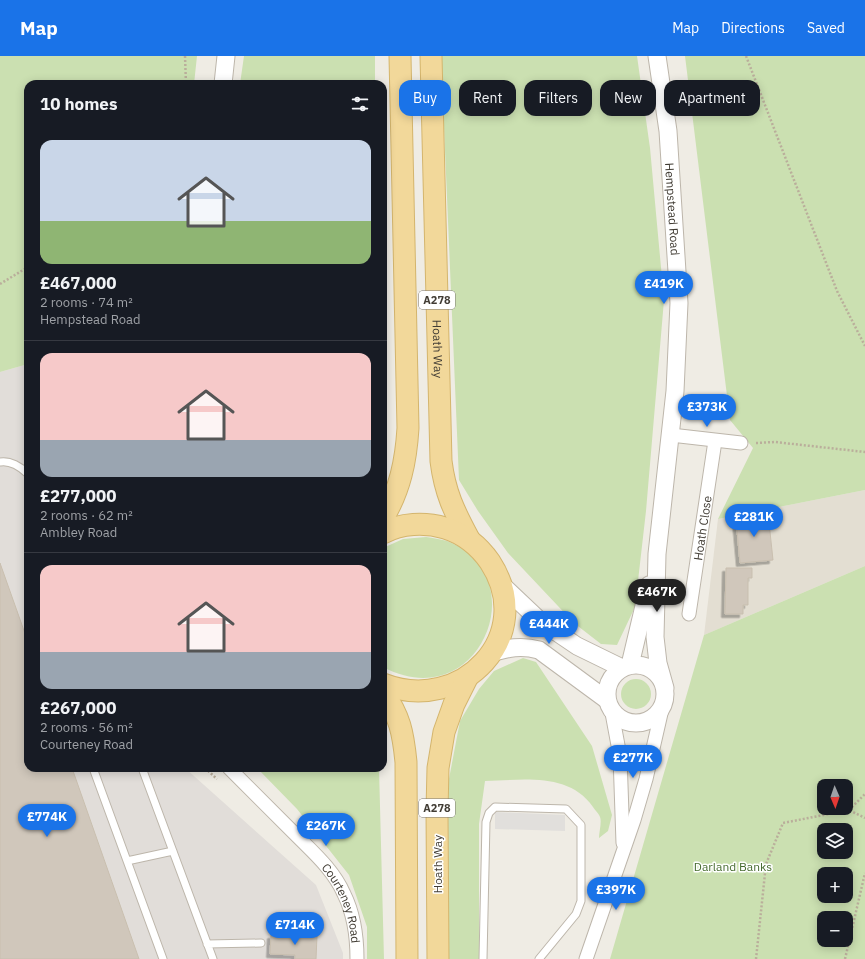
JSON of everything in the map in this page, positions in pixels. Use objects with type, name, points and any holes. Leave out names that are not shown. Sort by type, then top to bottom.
[{"type":"main road","name":"A278","points":[[387,510],[395,494],[402,474],[408,428],[400,56]]},
{"type":"main road","name":"Hoath Way","points":[[431,56],[441,461],[444,484],[449,501],[469,539]]},
{"type":"main road","points":[[387,532],[409,525],[424,524],[454,531],[469,539],[485,555],[494,569],[502,585],[504,603],[503,620],[499,636],[491,653],[483,664],[466,678],[446,687],[420,691],[398,689],[387,685]]},
{"type":"main road","name":"Hoath Way","points":[[438,959],[438,768],[444,732],[454,704],[466,678]]},
{"type":"main road","name":"A278","points":[[387,699],[400,721],[404,734],[406,755],[407,959]]},
{"type":"street","points":[[223,80],[226,56]]},
{"type":"street","name":"Hempstead Road","points":[[657,56],[668,131],[679,303],[678,349],[671,435],[657,554],[655,637],[658,663],[665,688]]},
{"type":"street","points":[[671,435],[741,443]]},
{"type":"street","name":"Hoath Close","points":[[689,614],[715,441]]},
{"type":"street","name":"Hempstead Road","points":[[626,667],[657,554]]},
{"type":"street","points":[[502,585],[540,621],[577,646],[626,667]]},
{"type":"street","points":[[491,653],[511,647],[526,646],[538,650],[609,706],[621,720],[631,724],[642,724],[651,720],[662,709]]},
{"type":"street","points":[[586,959],[623,855],[646,779],[665,698],[665,688],[659,676],[650,668],[643,665],[626,667],[613,675],[607,688],[609,706],[620,756],[623,855]]},
{"type":"street","name":"Courteney Road","points":[[233,772],[317,856],[336,879],[344,894],[353,918],[357,942],[357,959]]},
{"type":"lane","points":[[0,462],[5,461],[21,467],[24,470]]},
{"type":"lane","points":[[94,772],[163,959]]},
{"type":"lane","points":[[143,772],[213,959]]},
{"type":"lane","points":[[483,959],[486,822],[489,813],[495,807],[566,809],[581,825],[581,901],[576,914],[539,959]]},
{"type":"lane","points":[[127,861],[173,851]]},
{"type":"lane","points":[[207,944],[261,943]]},
{"type":"path","points":[[185,56],[186,80]]},
{"type":"path","points":[[746,56],[837,291],[865,346]]},
{"type":"path","points":[[0,284],[24,269]]},
{"type":"path","points":[[741,443],[775,442],[865,452]]},
{"type":"path","points":[[209,772],[222,784]]},
{"type":"path","points":[[853,806],[865,794]]},
{"type":"path","points":[[853,812],[865,818]]},
{"type":"path","points":[[756,959],[766,864],[783,823],[824,815]]},
{"type":"path","points":[[845,959],[865,873]]},
{"type":"shaded area","points":[[24,365],[24,772],[189,772],[316,885],[343,953],[343,959],[0,959],[0,372]]},
{"type":"shaded area","points":[[865,490],[865,566],[704,635],[718,519]]},
{"type":"shaded area","points":[[495,812],[565,815],[565,831],[495,829]]},
{"type":"green space","points":[[0,56],[197,56],[194,80],[24,80],[24,365],[0,372]]},
{"type":"green space","points":[[244,56],[375,56],[375,80],[241,80]]},
{"type":"green space","points":[[441,56],[637,56],[640,80],[600,80],[600,116],[645,116],[650,148],[664,300],[646,511],[635,607],[617,645],[601,644],[574,623],[508,553],[478,511],[459,480],[444,116],[451,116],[451,80],[442,80]]},
{"type":"green space","points":[[685,56],[865,56],[865,490],[718,519],[753,448],[730,420],[692,116],[760,116],[760,80],[688,80]]},
{"type":"green space","points":[[426,537],[447,541],[474,558],[489,582],[492,609],[485,636],[470,659],[447,674],[417,678],[387,668],[387,546],[403,539]]},
{"type":"green space","name":"Darland Banks","points":[[865,566],[865,959],[610,959],[704,635]]},
{"type":"green space","points":[[523,658],[536,662],[592,746],[612,815],[608,831],[599,838],[601,819],[583,796],[571,788],[544,780],[485,781],[479,824],[479,959],[449,959],[448,784],[460,721],[479,689],[494,671]]},
{"type":"green space","points":[[636,679],[642,680],[650,688],[650,700],[642,708],[636,709],[630,708],[622,700],[621,694],[622,688],[630,680]]},
{"type":"green space","points":[[261,772],[379,772],[384,959],[367,959],[367,927],[349,875],[297,809]]},
{"type":"building","points":[[760,510],[761,514],[768,513],[773,560],[740,563],[736,519],[750,517],[750,511]]},
{"type":"building","points":[[0,563],[24,631],[24,772],[73,772],[139,959],[0,959]]},
{"type":"building","points":[[726,568],[752,568],[752,578],[748,578],[748,605],[743,605],[743,614],[725,614]]},
{"type":"building","points":[[271,935],[317,936],[316,959],[295,959],[295,955],[270,954]]}]
